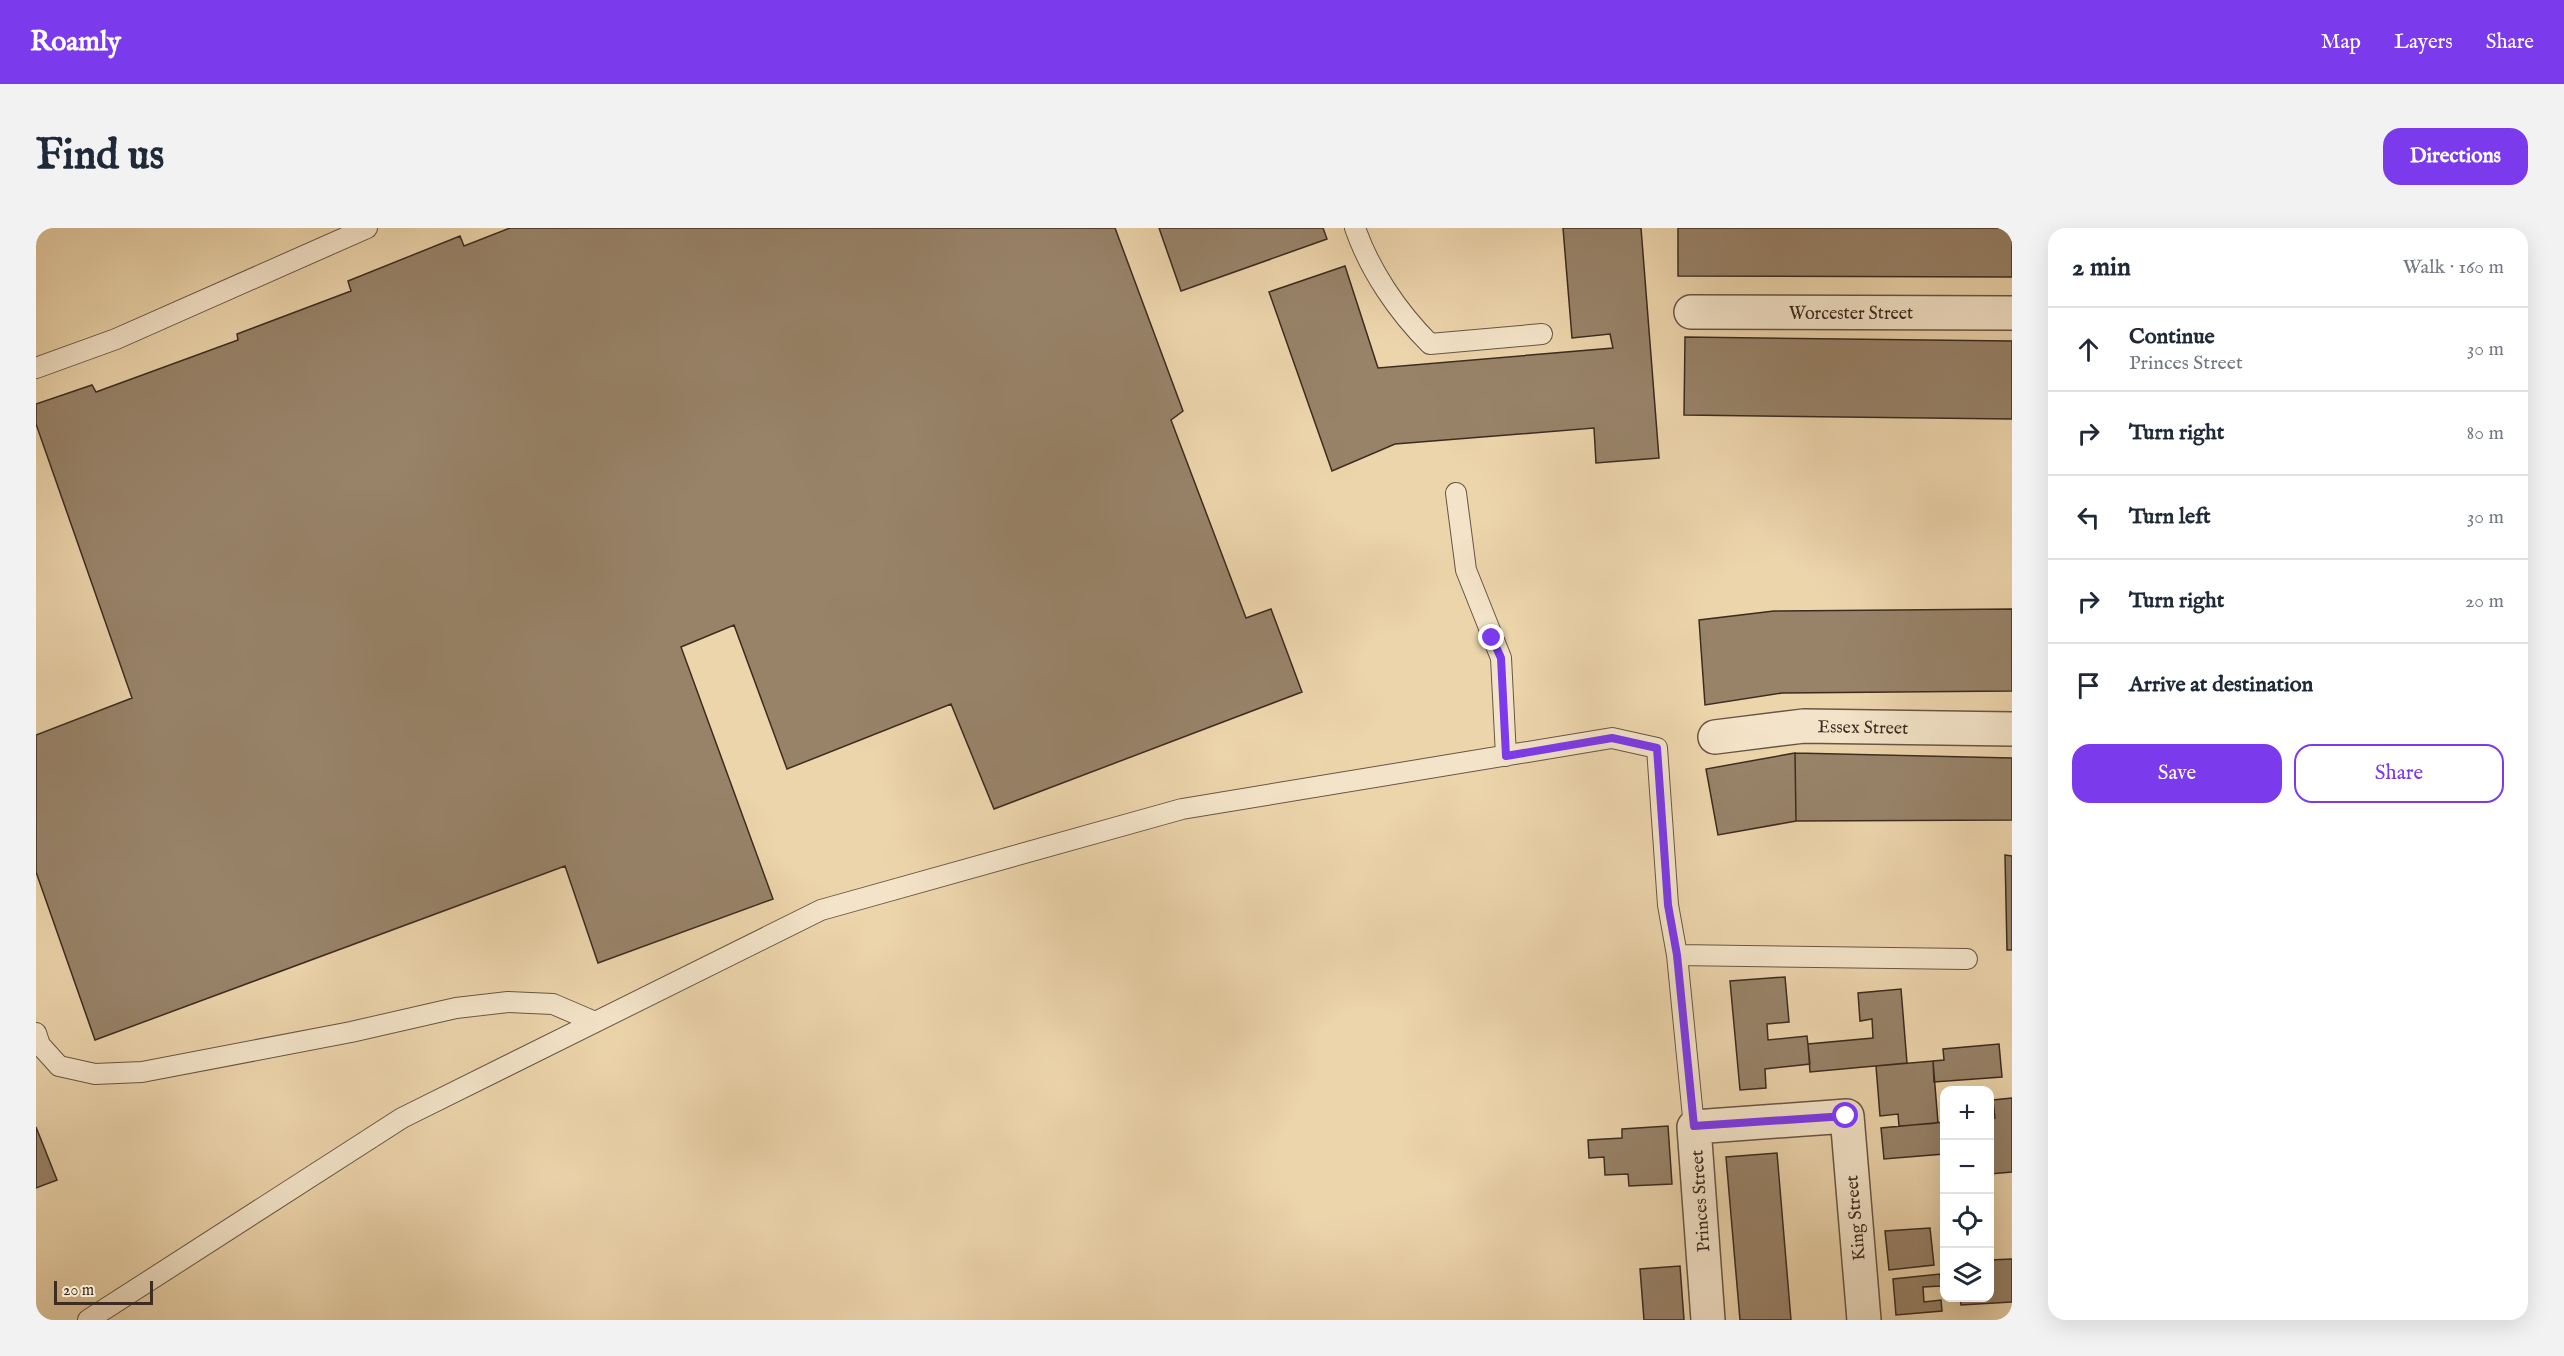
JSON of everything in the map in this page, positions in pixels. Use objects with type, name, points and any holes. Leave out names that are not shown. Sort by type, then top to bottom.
[{"type":"street","name":"Worcester Street","points":[[1691,312],[2012,313]]},
{"type":"street","name":"Essex Street","points":[[1715,737],[1804,726],[2012,729]]},
{"type":"street","name":"Princes Street","points":[[1708,1320],[1694,1126],[1846,1116]]},
{"type":"street","name":"King Street","points":[[1846,1116],[1864,1320]]},
{"type":"lane","points":[[36,368],[116,339],[367,228]]},
{"type":"lane","points":[[1355,228],[1362,248],[1405,318],[1430,344],[1542,334]]},
{"type":"lane","points":[[1455,493],[1466,570],[1501,658],[1506,756]]},
{"type":"lane","points":[[88,1320],[402,1118],[821,910],[1182,809],[1612,738],[1657,748],[1668,905],[1677,955],[1694,1126]]},
{"type":"lane","points":[[1677,955],[1967,958]]},
{"type":"lane","points":[[36,1033],[40,1045],[59,1066],[95,1074],[142,1072],[351,1032],[456,1008],[508,1002],[553,1004],[595,1022]]},
{"type":"building","points":[[510,228],[1115,228],[1183,411],[1171,420],[1246,618],[1271,609],[1302,692],[994,809],[951,704],[787,769],[734,625],[681,647],[773,899],[598,963],[565,866],[95,1040],[36,872],[36,735],[132,698],[36,424],[36,404],[92,385],[96,392],[238,340],[237,334],[351,291],[348,281],[460,236],[464,246]]},
{"type":"building","points":[[1159,228],[1323,228],[1327,239],[1181,291]]},
{"type":"building","points":[[1563,228],[1641,228],[1659,458],[1596,463],[1594,428],[1395,444],[1332,471],[1269,292],[1345,266],[1378,368],[1613,348],[1610,334],[1572,338]]},
{"type":"building","points":[[1678,228],[2012,228],[2012,277],[1678,276]]},
{"type":"building","points":[[1685,337],[2012,341],[2012,419],[1684,415]]},
{"type":"building","points":[[2012,609],[2012,691],[1782,693],[1705,705],[1699,620],[1774,611]]},
{"type":"building","points":[[1795,753],[1796,821],[1718,835],[1706,769]]},
{"type":"building","points":[[1795,753],[2012,758],[2012,820],[1796,821]]},
{"type":"building","points":[[2005,855],[2012,856],[2012,950],[2007,950]]},
{"type":"building","points":[[1785,977],[1789,1022],[1767,1024],[1768,1040],[1807,1036],[1810,1064],[1765,1069],[1766,1088],[1740,1090],[1730,981]]},
{"type":"building","points":[[1901,989],[1907,1063],[1810,1072],[1808,1044],[1873,1038],[1872,1019],[1860,1021],[1858,993]]},
{"type":"building","points":[[1999,1044],[2002,1077],[1934,1082],[1933,1061],[1944,1060],[1943,1049]]},
{"type":"building","points":[[1933,1061],[1938,1123],[1899,1126],[1898,1114],[1880,1116],[1876,1066]]},
{"type":"building","points":[[2012,1098],[2012,1172],[1994,1174],[1994,1100]]},
{"type":"building","points":[[1940,1122],[1940,1154],[1884,1159],[1881,1128]]},
{"type":"building","points":[[1668,1126],[1672,1184],[1629,1186],[1628,1174],[1605,1175],[1604,1157],[1589,1158],[1588,1140],[1622,1138],[1622,1129]]},
{"type":"building","points":[[36,1127],[57,1180],[36,1188]]},
{"type":"building","points":[[1777,1153],[1791,1320],[1740,1320],[1726,1157]]},
{"type":"building","points":[[1930,1228],[1934,1265],[1889,1270],[1885,1231]]},
{"type":"building","points":[[2012,1259],[2012,1302],[1961,1305],[1961,1302],[1994,1302],[1994,1260]]},
{"type":"building","points":[[1680,1266],[1684,1320],[1644,1320],[1640,1269]]},
{"type":"building","points":[[1940,1274],[1940,1286],[1923,1287],[1924,1302],[1940,1300],[1942,1311],[1896,1315],[1893,1279]]},
{"type":"route","points":[[1492,638],[1501,658],[1506,756],[1612,738],[1657,748],[1668,905],[1677,955],[1694,1126],[1846,1116]]}]
